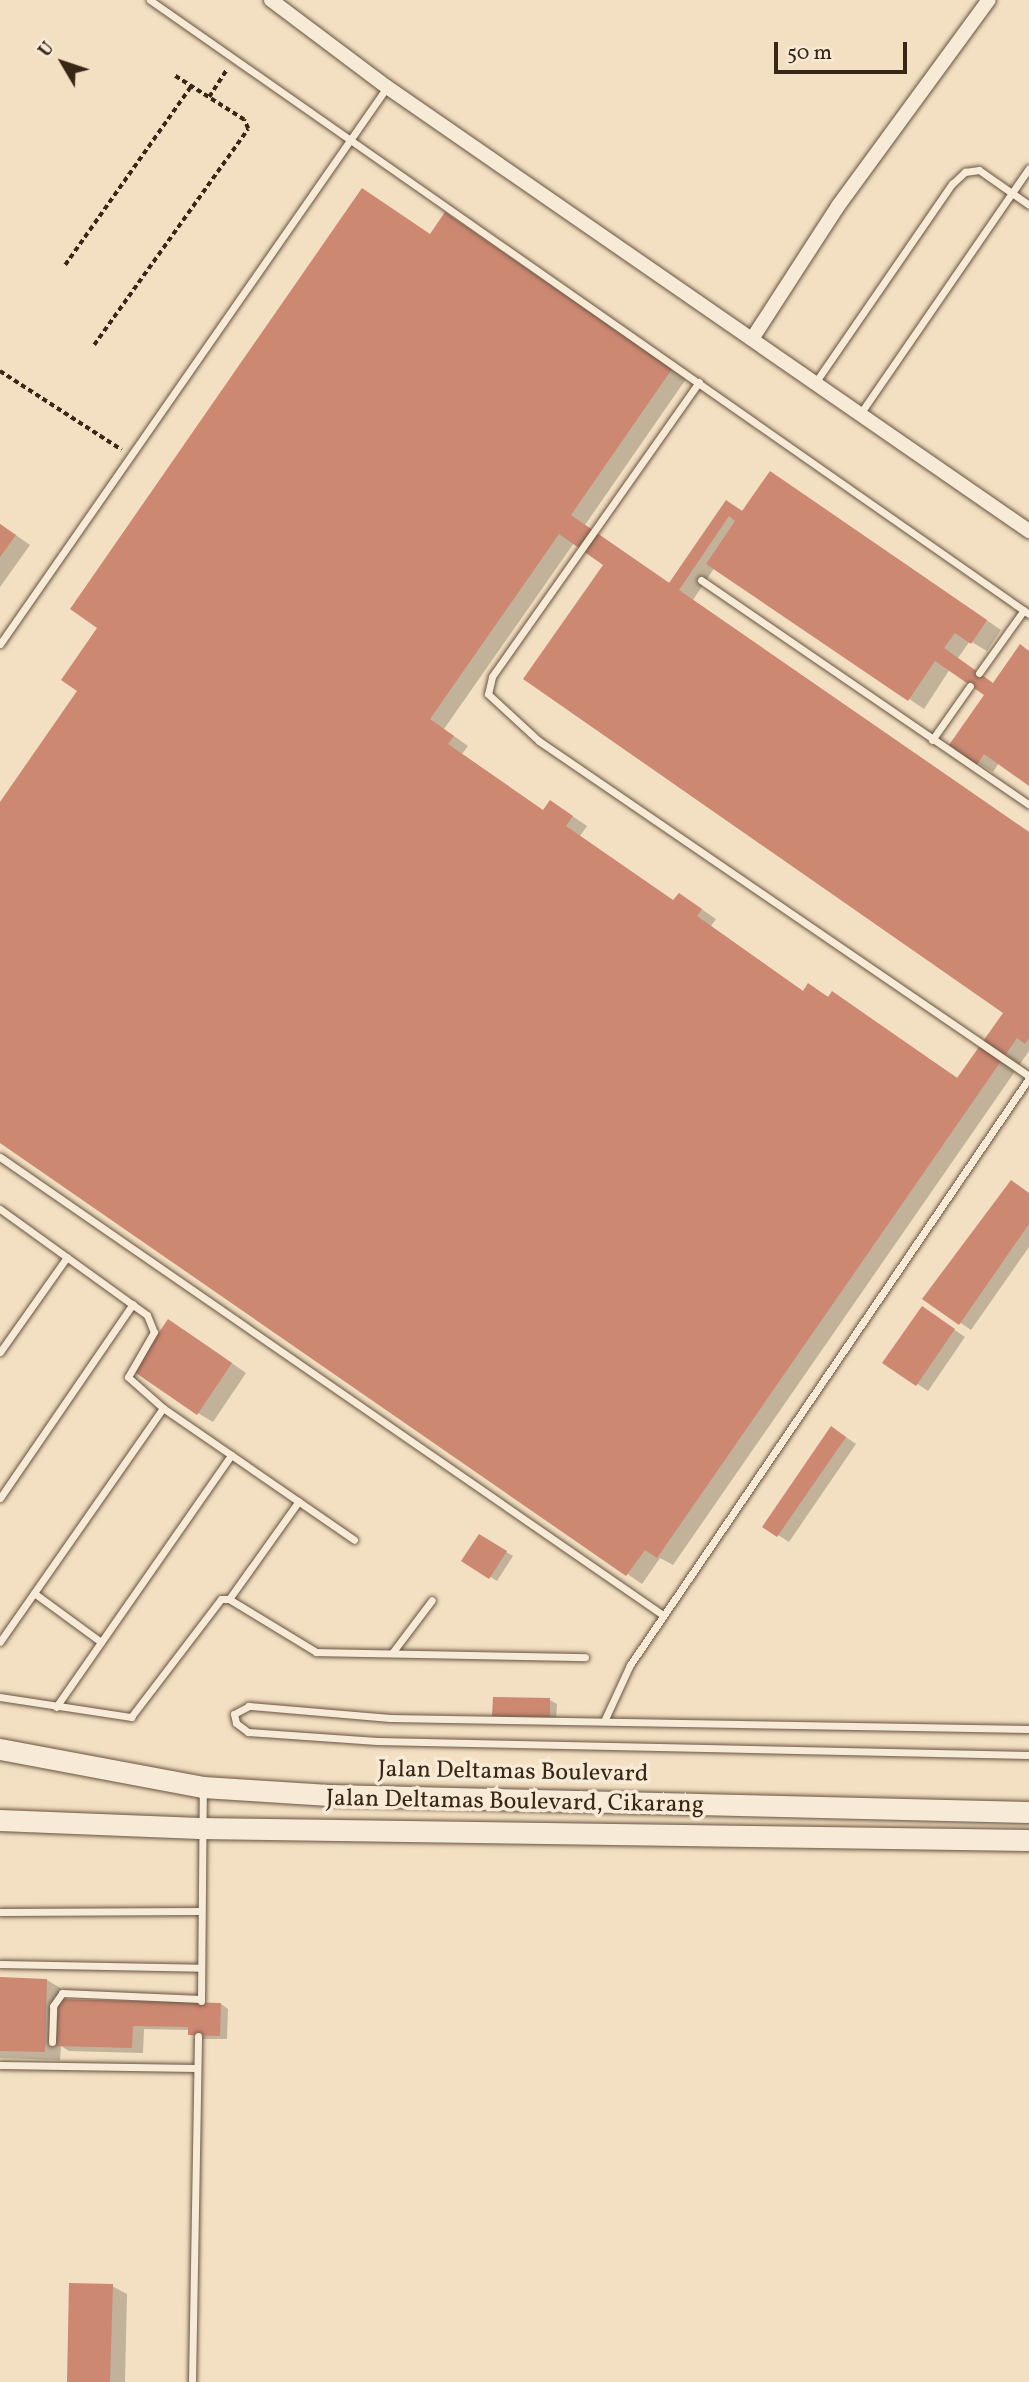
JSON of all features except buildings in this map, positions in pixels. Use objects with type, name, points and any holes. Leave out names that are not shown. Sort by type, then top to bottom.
[{"type":"street","points":[[271,0],[387,87],[752,340],[819,377],[860,414],[1029,531]]},
{"type":"street","points":[[752,340],[838,206],[989,0]]},
{"type":"street","name":"Jalan Deltamas Boulevard","points":[[0,1749],[203,1787],[357,1796],[1029,1812]]},
{"type":"street","name":"Jalan Deltamas Boulevard, Cikarang","points":[[0,1820],[199,1828],[1029,1840]]},
{"type":"lane","points":[[150,0],[1026,612],[979,673]]},
{"type":"lane","points":[[0,644],[349,138],[387,87]]},
{"type":"lane","points":[[860,414],[1029,168]]},
{"type":"lane","points":[[819,377],[952,184],[965,172],[979,170],[1029,205]]},
{"type":"lane","points":[[605,1719],[617,1687],[663,1615],[1029,1077],[539,741],[488,694],[492,677],[699,382]]},
{"type":"lane","points":[[701,580],[1029,805]]},
{"type":"lane","points":[[932,740],[970,686]]},
{"type":"lane","points":[[0,1157],[663,1615]]},
{"type":"lane","points":[[0,1210],[147,1315],[154,1332],[128,1373],[128,1381],[354,1540]]},
{"type":"lane","points":[[0,1352],[67,1257]]},
{"type":"lane","points":[[0,1499],[133,1304]]},
{"type":"lane","points":[[0,1642],[163,1408]]},
{"type":"lane","points":[[56,1707],[231,1455]]},
{"type":"lane","points":[[0,1697],[131,1717],[213,1605],[229,1599],[299,1502]]},
{"type":"lane","points":[[34,1593],[101,1642]]},
{"type":"lane","points":[[229,1599],[310,1650],[586,1657]]},
{"type":"lane","points":[[392,1653],[432,1600]]},
{"type":"lane","points":[[1029,1729],[805,1728],[605,1719],[390,1718],[248,1706],[237,1710],[233,1719],[248,1732],[377,1741],[1029,1755]]},
{"type":"lane","points":[[52,2042],[53,2006],[62,1993],[201,2000],[199,1828],[203,1787]]},
{"type":"lane","points":[[0,1912],[200,1911]]},
{"type":"lane","points":[[0,1964],[201,1968]]},
{"type":"lane","points":[[192,2382],[198,2036]]},
{"type":"lane","points":[[0,2065],[196,2068]]},
{"type":"path","points":[[209,97],[234,60]]},
{"type":"path","points":[[94,345],[248,129],[244,120],[173,75]]},
{"type":"path","points":[[65,265],[192,85]]},
{"type":"path","points":[[0,371],[132,456]]}]
